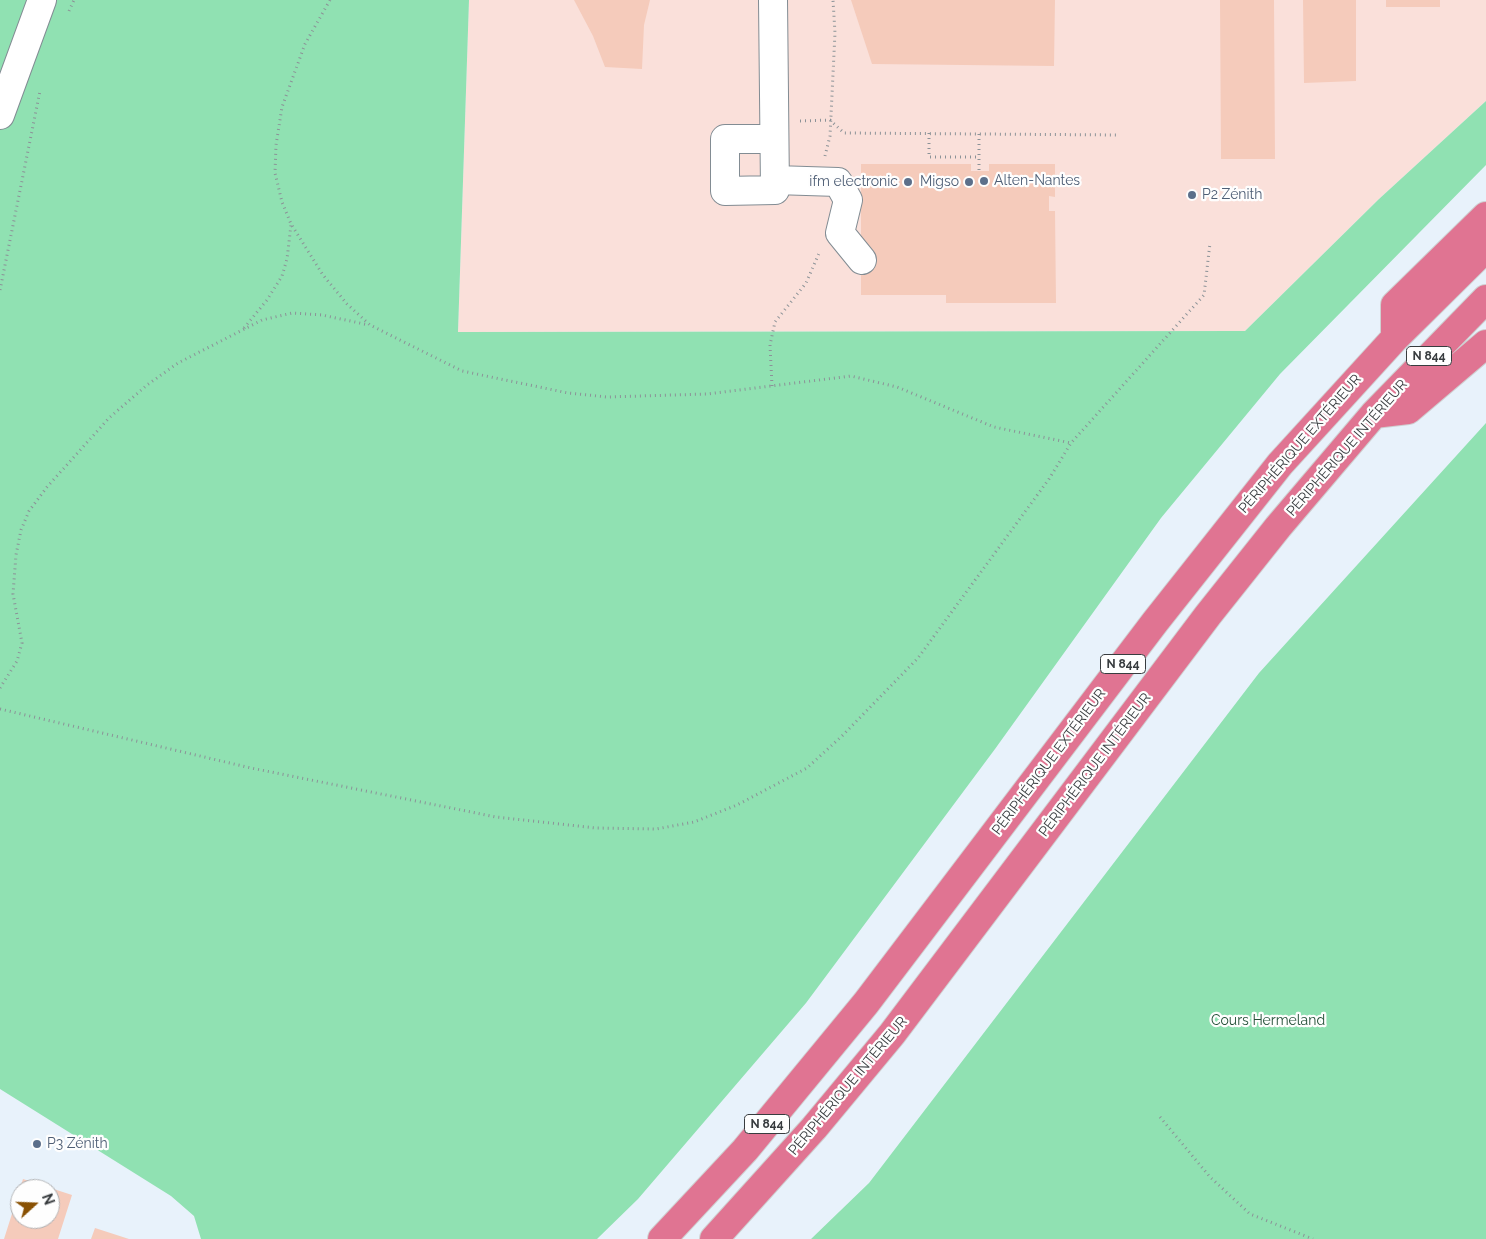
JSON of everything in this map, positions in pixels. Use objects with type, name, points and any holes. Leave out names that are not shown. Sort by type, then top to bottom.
[{"type":"highway","points":[[1395,338],[1395,305],[1486,216]]},
{"type":"highway","name":"PÉRIPHÉRIQUE EXTÉRIEUR","points":[[662,1239],[745,1150],[810,1074],[1155,622],[1280,464],[1395,338],[1486,248]]},
{"type":"highway","name":"PÉRIPHÉRIQUE INTÉRIEUR","points":[[714,1239],[790,1155],[892,1034],[1208,615],[1326,468],[1374,414],[1486,299]]},
{"type":"highway","points":[[1374,414],[1408,410],[1486,344]]},
{"type":"street","points":[[0,115],[42,0]]},
{"type":"street","points":[[773,0],[775,190],[725,191],[726,138],[774,138]]},
{"type":"street","points":[[775,180],[838,182],[848,200],[840,233],[862,260]]},
{"type":"path","points":[[66,17],[74,0]]},
{"type":"path","points":[[330,0],[305,44],[282,107],[274,173],[282,202],[291,224],[323,275],[347,304],[370,325]]},
{"type":"path","points":[[822,182],[822,165],[830,136],[835,33],[833,0]]},
{"type":"path","points":[[0,290],[41,86]]},
{"type":"path","points":[[830,120],[844,133],[1119,135]]},
{"type":"path","points":[[929,134],[929,157],[979,157]]},
{"type":"path","points":[[979,134],[979,171]]},
{"type":"path","points":[[242,330],[267,300],[282,276],[287,259],[291,224]]},
{"type":"path","points":[[0,709],[251,768],[496,817],[596,828],[656,829],[694,822],[737,805],[807,768],[890,689],[918,658],[1049,479],[1071,443],[1204,295],[1210,243]]},
{"type":"path","points":[[772,386],[770,345],[775,322],[806,283],[821,248]]},
{"type":"path","points":[[0,688],[17,661],[22,643],[13,594],[16,555],[21,530],[29,511],[109,418],[147,385],[178,363],[262,320],[292,313],[322,315],[370,325],[462,371],[568,393],[607,397],[659,397],[707,394],[830,377],[851,376],[872,379],[919,394],[994,427],[1071,443]]},
{"type":"path","points":[[1160,1117],[1210,1176],[1250,1214],[1313,1239]]},
{"type":"shaded area","points":[[469,0],[1486,0],[1486,101],[1379,199],[1245,331],[458,332]]},
{"type":"green space","points":[[0,0],[469,0],[458,332],[1245,331],[1379,199],[1486,101],[1486,165],[1280,374],[1161,518],[995,749],[806,1003],[638,1199],[597,1239],[201,1239],[194,1216],[171,1196],[0,1089]]},
{"type":"green space","name":"Cours Hermeland","points":[[1486,423],[1486,1239],[811,1239],[869,1183],[1259,673]]},
{"type":"building","points":[[574,0],[650,0],[644,25],[642,69],[605,67],[593,36]]},
{"type":"building","points":[[851,0],[1055,0],[1054,66],[872,64]]},
{"type":"building","points":[[1220,0],[1274,0],[1275,159],[1221,159]]},
{"type":"building","points":[[1303,0],[1356,0],[1356,81],[1304,83]]},
{"type":"building","points":[[1386,0],[1440,0],[1440,7],[1386,7]]},
{"type":"building","points":[[861,164],[971,164],[971,171],[989,171],[989,164],[1055,164],[1055,197],[1049,196],[1049,211],[1055,211],[1056,303],[946,303],[946,295],[861,295]]},
{"type":"building","points":[[60,1191],[72,1195],[58,1239],[4,1239],[10,1220],[10,1229],[60,1229]]},
{"type":"building","points":[[95,1228],[129,1239],[91,1239]]},
{"type":"place","name":"Alten-Nantes","points":[[984,181]]},
{"type":"place","name":"ifm electronic","points":[[908,182]]},
{"type":"place","name":"Migso","points":[[969,182]]},
{"type":"place","name":"P2 Zénith","points":[[1192,195]]},
{"type":"place","name":"P3 Zénith","points":[[37,1144]]}]
